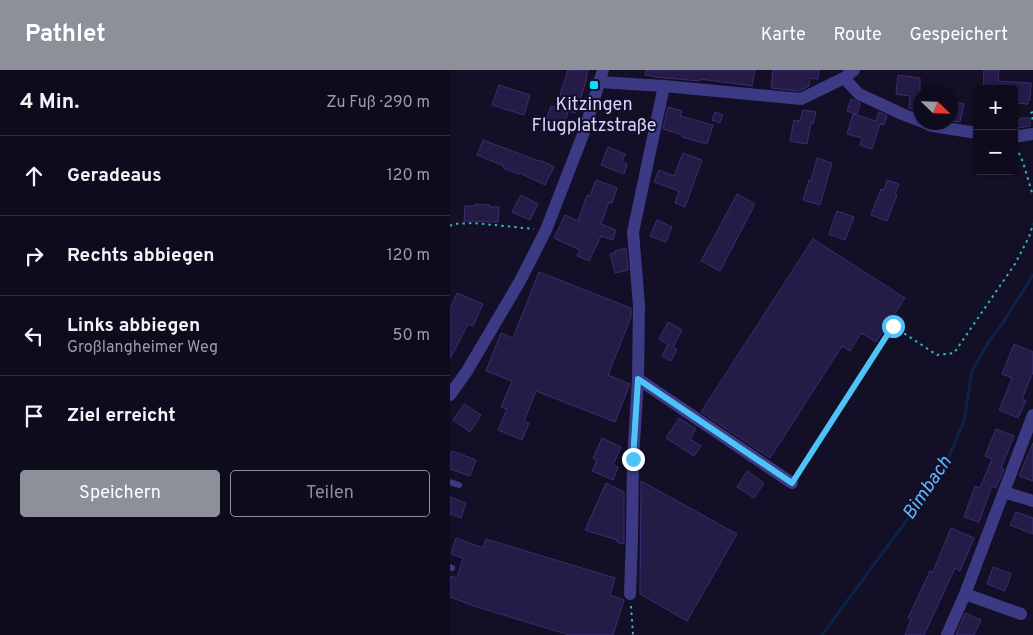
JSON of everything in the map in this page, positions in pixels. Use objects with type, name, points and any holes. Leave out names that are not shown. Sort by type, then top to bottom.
[{"type":"street","points":[[450,395],[467,371],[520,281],[546,230],[584,132],[601,76],[664,86],[801,99],[844,78],[854,70]]},
{"type":"street","points":[[844,78],[859,94],[913,118]]},
{"type":"street","points":[[630,594],[639,306],[633,232],[664,86]]},
{"type":"street","points":[[958,130],[973,132]]},
{"type":"street","points":[[1018,136],[1033,134]]},
{"type":"street","points":[[638,379],[792,483]]},
{"type":"street","points":[[947,635],[965,594],[1033,415]]},
{"type":"street","points":[[1004,492],[1033,501]]},
{"type":"street","points":[[965,594],[1020,614]]},
{"type":"lane","points":[[450,482],[459,485]]},
{"type":"path","points":[[1032,112],[1033,121]]},
{"type":"path","points":[[1018,152],[1023,162],[1033,196]]},
{"type":"path","points":[[450,226],[453,224],[474,223],[546,230]]},
{"type":"path","points":[[792,483],[893,326],[936,355],[954,353],[1016,264],[1033,224]]},
{"type":"path","points":[[630,594],[633,635]]},
{"type":"building","points":[[568,70],[588,70],[575,113],[568,111],[563,130],[545,124],[551,106],[556,107]]},
{"type":"building","points":[[646,70],[755,70],[752,86],[700,79],[700,81],[654,77],[645,75]]},
{"type":"building","points":[[773,70],[819,70],[818,79],[810,78],[809,86],[799,91],[771,88]]},
{"type":"building","points":[[984,70],[999,70],[998,81],[1031,83],[1030,100],[1028,100],[1028,104],[1018,103],[1018,85],[983,85]]},
{"type":"building","points":[[898,75],[920,78],[920,85],[913,85],[913,109],[909,108],[910,96],[896,94]]},
{"type":"building","points":[[499,85],[530,95],[524,115],[492,105]]},
{"type":"building","points":[[851,99],[860,103],[857,114],[847,111]]},
{"type":"building","points":[[958,103],[964,104],[960,122],[958,122]]},
{"type":"building","points":[[668,107],[682,111],[680,116],[713,125],[707,144],[663,129]]},
{"type":"building","points":[[803,110],[816,112],[813,124],[811,123],[807,144],[790,141],[794,120],[800,121]]},
{"type":"building","points":[[715,112],[723,115],[720,123],[712,120]]},
{"type":"building","points":[[879,112],[887,116],[884,125],[880,124],[872,149],[860,145],[862,138],[847,134],[853,114],[876,121]]},
{"type":"building","points":[[1020,118],[1030,118],[1030,126],[1018,128],[1018,120]]},
{"type":"building","points":[[483,140],[540,160],[554,167],[545,185],[477,155]]},
{"type":"building","points":[[608,147],[625,154],[622,162],[627,164],[624,174],[601,165]]},
{"type":"building","points":[[683,153],[702,160],[685,207],[675,203],[679,191],[654,182],[659,170],[674,176]]},
{"type":"building","points":[[817,158],[832,163],[820,205],[803,200],[809,180],[811,181]]},
{"type":"building","points":[[596,180],[617,188],[612,203],[609,202],[601,224],[616,230],[613,240],[601,236],[589,261],[577,256],[580,250],[554,238],[565,215],[578,221],[587,195],[590,196]]},
{"type":"building","points":[[887,180],[899,184],[887,221],[871,215],[881,189],[884,190]]},
{"type":"building","points":[[737,194],[755,204],[720,271],[701,261]]},
{"type":"building","points":[[521,195],[538,204],[530,220],[512,212]]},
{"type":"building","points":[[475,204],[499,207],[498,222],[464,221],[465,206],[475,206]]},
{"type":"building","points":[[837,211],[854,217],[845,240],[829,234]]},
{"type":"building","points":[[657,220],[672,227],[666,242],[650,236]]},
{"type":"building","points":[[813,239],[905,298],[876,342],[861,333],[850,351],[842,346],[770,458],[701,412]]},
{"type":"building","points":[[626,248],[628,270],[615,273],[610,254]]},
{"type":"building","points":[[539,272],[631,308],[631,317],[608,375],[630,384],[615,422],[536,391],[524,421],[529,423],[522,440],[498,430],[507,409],[501,407],[512,381],[486,371],[501,333],[513,338]]},
{"type":"building","points":[[457,293],[483,304],[473,326],[468,324],[450,359],[450,309]]},
{"type":"building","points":[[668,322],[682,330],[673,347],[677,349],[671,361],[662,356],[668,344],[659,339]]},
{"type":"building","points":[[1014,344],[1033,352],[1033,372],[1022,399],[1026,401],[1018,418],[999,410],[1012,378],[1002,374]]},
{"type":"building","points":[[464,404],[481,415],[470,432],[453,420]]},
{"type":"building","points":[[679,418],[696,429],[690,439],[701,446],[694,456],[666,438]]},
{"type":"building","points":[[996,429],[1014,436],[1001,468],[1004,469],[1002,474],[996,488],[992,486],[979,522],[964,517],[975,486],[980,488],[992,459],[985,456]]},
{"type":"building","points":[[602,438],[621,447],[613,465],[618,467],[613,480],[592,471],[597,460],[593,458]]},
{"type":"building","points":[[1033,443],[1033,481],[1019,476]]},
{"type":"building","points":[[452,451],[476,460],[470,476],[450,469]]},
{"type":"building","points":[[747,471],[764,483],[754,498],[737,487]]},
{"type":"building","points":[[641,481],[737,534],[687,621],[640,594]]},
{"type":"building","points":[[606,483],[624,492],[624,544],[585,530]]},
{"type":"building","points":[[450,497],[466,503],[461,518],[450,514]]},
{"type":"building","points":[[1016,512],[1033,518],[1033,534],[1010,525]]},
{"type":"building","points":[[951,528],[974,538],[960,571],[955,568],[924,635],[905,635],[911,619],[908,618],[930,571],[933,572]]},
{"type":"building","points":[[456,538],[483,548],[486,539],[615,578],[610,595],[624,600],[613,635],[569,635],[450,597],[450,576],[457,578],[463,558],[451,554]]},
{"type":"building","points":[[993,567],[1011,574],[1005,591],[987,584]]},
{"type":"building","points":[[965,613],[981,620],[974,635],[956,635]]},
{"type":"waterway","name":"Bimbach","points":[[822,635],[929,490],[946,463],[964,421],[972,371],[988,343],[1033,275]]},
{"type":"place","name":"Kitzingen Flugplatzstraße","points":[[594,85]]},
{"type":"route","points":[[633,459],[638,379],[792,483],[893,326]]}]
